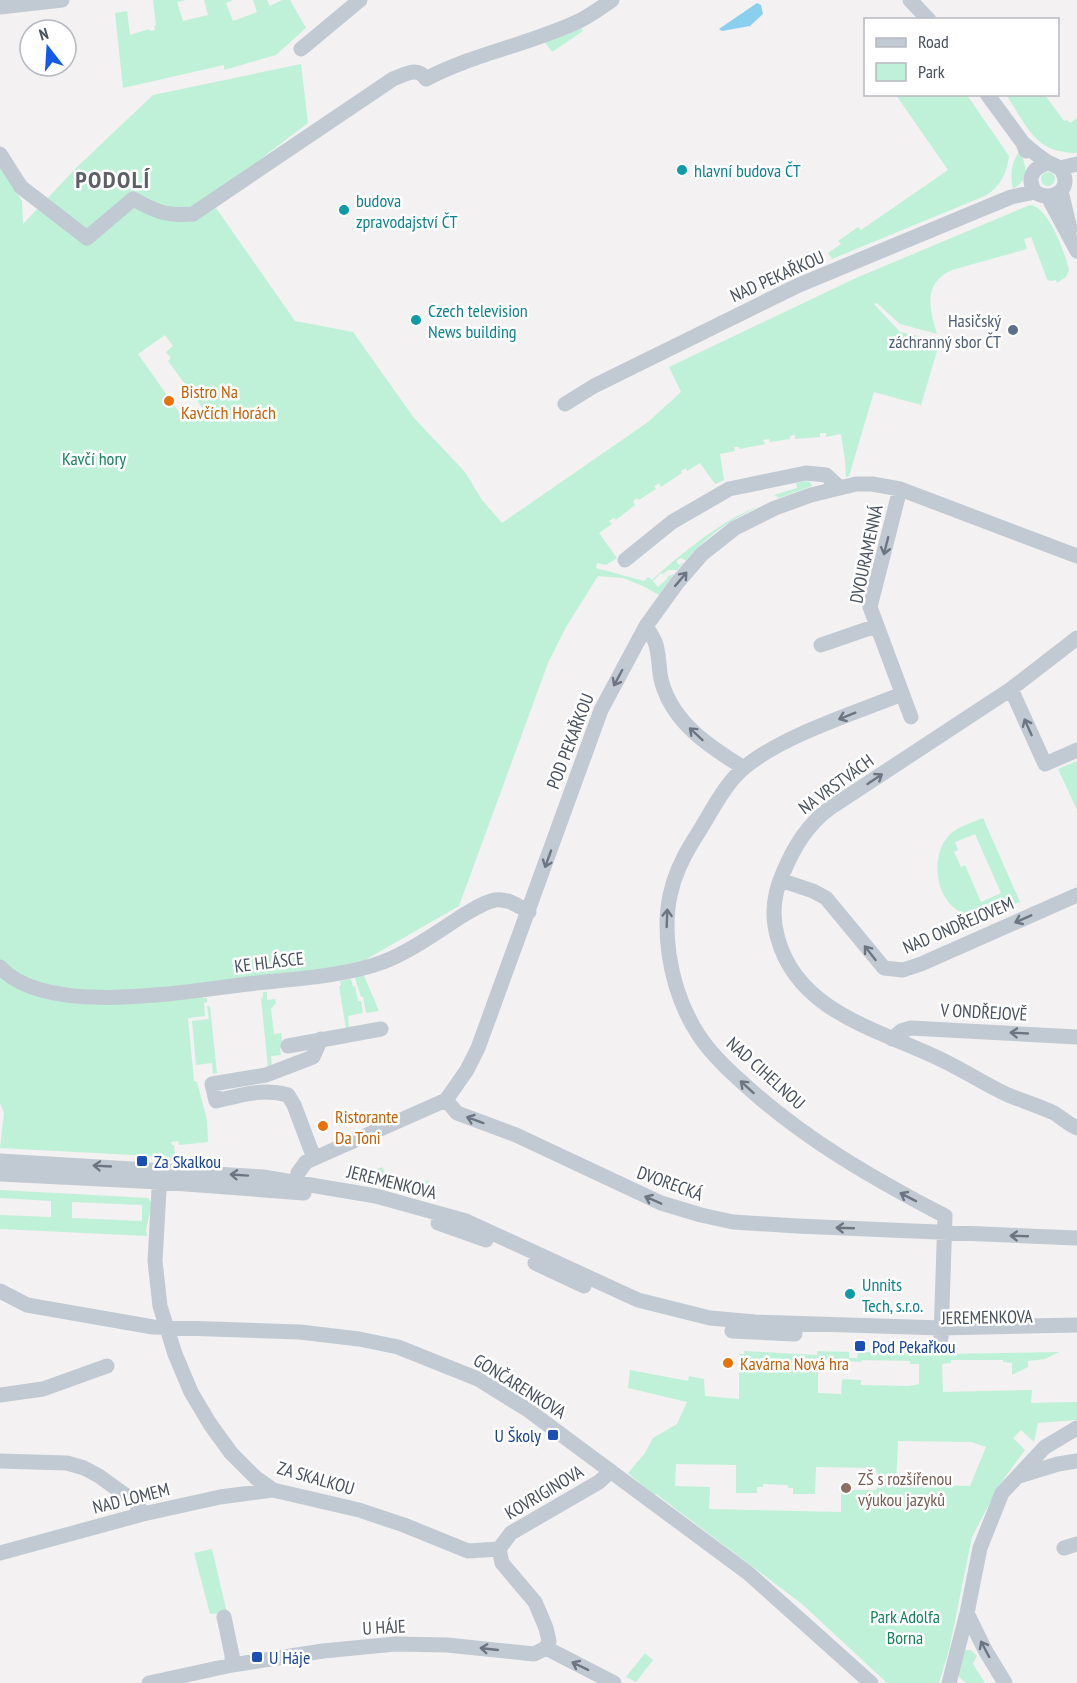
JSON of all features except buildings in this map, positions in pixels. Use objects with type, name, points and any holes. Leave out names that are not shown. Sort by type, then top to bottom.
[{"type":"street","points":[[0,7],[62,0]]},
{"type":"street","points":[[301,49],[360,0]]},
{"type":"street","points":[[0,154],[21,187],[87,238],[132,199],[156,212],[173,216],[193,214],[393,79],[416,71],[421,73],[426,80],[449,69],[563,27],[587,16],[612,0]]},
{"type":"street","points":[[910,0],[927,18]]},
{"type":"street","points":[[988,96],[1051,180],[1057,218],[1075,246]]},
{"type":"street","points":[[1051,180],[1077,164]]},
{"type":"street","name":"NAD PEKAŘKOU","points":[[565,404],[594,386],[799,285],[1051,180]]},
{"type":"street","points":[[625,560],[672,522],[724,490],[806,473],[826,475],[839,487]]},
{"type":"street","name":"POD PEKAŘKOU","points":[[446,1100],[467,1070],[478,1048],[601,710],[646,626],[677,583],[702,554],[735,528],[775,508],[839,487],[872,484],[900,489],[1077,556]]},
{"type":"street","name":"DVOURAMENNÁ","points":[[900,489],[870,608],[911,717]]},
{"type":"street","points":[[646,626],[656,643],[661,681],[670,705],[704,742],[744,768]]},
{"type":"street","name":"DVOURAMENNÁ","points":[[821,645],[876,626]]},
{"type":"street","name":"NA VRSTVÁCH","points":[[1077,638],[1011,689],[822,814],[801,837],[780,880],[774,905],[774,922],[781,949],[791,969],[806,989],[818,999],[891,1039],[944,1061],[1008,1095],[1032,1102],[1077,1128]]},
{"type":"street","points":[[1011,689],[1045,764],[1077,750]]},
{"type":"street","name":"NAD CIHELNOU","points":[[902,694],[812,729],[776,747],[744,768],[726,790],[683,858],[672,884],[667,912],[667,939],[671,970],[698,1035],[729,1071],[767,1106],[828,1150],[895,1190],[945,1216],[942,1326]]},
{"type":"street","name":"NAD ONDŘEJOVEM","points":[[780,880],[826,898],[880,966],[896,970],[921,964],[1077,896]]},
{"type":"street","name":"KE HLÁSCE","points":[[0,967],[10,976],[40,990],[99,998],[165,995],[328,974],[381,963],[494,900],[513,902],[529,912]]},
{"type":"street","name":"V ONDŘEJOVĚ","points":[[891,1039],[901,1031],[911,1028],[1077,1037]]},
{"type":"street","points":[[288,1046],[381,1029]]},
{"type":"street","points":[[314,1158],[288,1095],[257,1091],[216,1101],[212,1084],[282,1070],[313,1057],[321,1039]]},
{"type":"street","points":[[294,1186],[301,1168],[314,1158],[446,1100]]},
{"type":"street","name":"DVORECKÁ","points":[[446,1100],[457,1113],[516,1135],[622,1186],[690,1213],[733,1222],[1077,1238]]},
{"type":"street","name":"JEREMENKOVA","points":[[0,1161],[294,1186],[376,1196],[466,1221],[638,1300],[755,1328],[1077,1325]]},
{"type":"street","name":"JEREMENKOVA","points":[[0,1174],[160,1176]]},
{"type":"street","name":"ZA SKALKOU","points":[[160,1176],[155,1261],[160,1306],[175,1354],[191,1392],[231,1453],[256,1478],[273,1490],[359,1510],[404,1525],[468,1551],[499,1549]]},
{"type":"street","name":"GONČARENKOVA","points":[[0,1291],[38,1308],[153,1327],[300,1332],[359,1339],[398,1347],[454,1368],[498,1390],[528,1410],[748,1573],[871,1683]]},
{"type":"street","name":"JEREMENKOVA","points":[[942,1326],[1077,1335]]},
{"type":"street","points":[[0,1395],[43,1389],[106,1366]]},
{"type":"street","points":[[949,1683],[967,1613],[980,1548],[1002,1493],[1045,1447],[1077,1428]]},
{"type":"street","points":[[0,1461],[66,1463],[84,1468],[135,1502],[143,1514]]},
{"type":"street","points":[[1016,1477],[1058,1464],[1077,1461]]},
{"type":"street","name":"KOVRIGINOVA","points":[[499,1549],[511,1533],[599,1482],[611,1471]]},
{"type":"street","name":"NAD LOMEM","points":[[0,1553],[143,1514],[220,1497],[273,1490]]},
{"type":"street","points":[[499,1549],[502,1563],[535,1602],[546,1628],[549,1641],[546,1648],[614,1683]]},
{"type":"street","points":[[967,1613],[985,1650],[1005,1683]]},
{"type":"street","points":[[224,1617],[232,1665]]},
{"type":"street","name":"U HÁJE","points":[[149,1683],[232,1665],[323,1651],[395,1644],[447,1645],[534,1654],[546,1648]]},
{"type":"green space","points":[[153,0],[186,0],[177,2],[183,21],[208,15],[204,0],[233,0],[226,3],[233,21],[257,12],[253,0],[267,0],[270,6],[282,0],[290,0],[306,28],[276,55],[224,70],[224,65],[123,88],[115,13],[127,11],[130,35],[149,29],[150,31],[155,30]]},
{"type":"green space","points":[[580,27],[583,31],[552,52],[544,41]]},
{"type":"green space","name":"Kavčí hory","points":[[301,64],[308,123],[209,198],[295,321],[353,332],[414,418],[465,472],[482,500],[502,523],[648,422],[681,392],[669,367],[856,278],[1030,205],[1037,208],[1050,222],[1060,242],[1069,270],[1066,277],[1057,283],[1056,280],[1047,279],[1031,237],[1024,239],[1027,249],[952,270],[943,275],[932,289],[932,315],[937,334],[900,324],[877,303],[874,304],[900,332],[940,341],[921,405],[874,392],[849,476],[846,477],[841,434],[826,437],[826,433],[820,433],[820,437],[795,439],[795,435],[790,436],[790,439],[770,442],[769,439],[763,440],[765,444],[740,449],[734,447],[735,451],[720,454],[724,480],[715,484],[700,463],[687,471],[686,468],[681,471],[682,473],[661,487],[659,483],[654,486],[656,489],[639,500],[637,498],[633,501],[635,505],[616,520],[614,518],[609,521],[612,524],[599,533],[617,558],[606,565],[597,563],[596,568],[644,581],[648,577],[652,580],[717,528],[758,507],[719,530],[701,544],[686,561],[681,558],[676,561],[679,565],[684,562],[677,570],[661,573],[653,581],[658,587],[668,576],[674,574],[659,595],[623,578],[598,576],[566,627],[548,663],[459,906],[365,960],[200,998],[207,998],[207,1002],[204,1003],[205,1016],[188,1018],[194,1081],[197,1082],[207,1120],[208,1142],[179,1145],[178,1141],[171,1142],[174,1145],[175,1159],[178,1162],[171,1161],[170,1157],[0,1148],[4,1113],[0,1103],[0,165],[22,201],[23,224],[77,167],[153,95]],"holes":[[[165,335],[173,346],[166,352],[171,358],[168,361],[204,410],[194,417],[189,410],[181,415],[138,354]]]},
{"type":"green space","points":[[897,96],[968,96],[1009,156],[1007,168],[1000,183],[987,195],[832,259],[828,253],[841,244],[838,241],[858,227],[861,230],[948,170]]},
{"type":"green space","points":[[1007,96],[1046,96],[1064,121],[1067,120],[1070,123],[1077,118],[1077,153],[1050,148],[1033,136]]},
{"type":"green space","points":[[1020,151],[1025,173],[1022,182],[1013,189],[1012,169]]},
{"type":"green space","points":[[1048,172],[1053,174],[1055,179],[1053,184],[1048,186],[1043,184],[1041,179],[1043,174]]},
{"type":"green space","points":[[806,481],[812,486],[779,498],[774,495],[797,488],[796,483]]},
{"type":"green space","points":[[1077,761],[1077,810],[1058,769]]},
{"type":"green space","points":[[983,818],[1020,902],[985,915],[966,915],[955,909],[941,888],[938,876],[940,850],[949,835]],"holes":[[[975,834],[1001,893],[981,902],[965,865],[961,867],[954,852],[958,850],[955,842]]]},
{"type":"green space","points":[[363,973],[379,1011],[366,1013],[363,997],[361,997],[354,975]]},
{"type":"green space","points":[[351,979],[358,1001],[361,1001],[363,1013],[348,1016],[349,1027],[384,1022],[346,1029],[339,986],[341,986],[340,981]]},
{"type":"green space","points":[[263,992],[267,992],[267,1000],[275,999],[276,1003],[271,1009],[274,1034],[281,1033],[283,1047],[280,1048],[281,1055],[271,1056],[272,1067],[268,1068],[261,998]]},
{"type":"green space","points":[[207,1006],[210,1006],[217,1073],[213,1074],[212,1063],[196,1065],[192,1021],[209,1019]]},
{"type":"green space","points":[[382,1167],[387,1177],[415,1185],[428,1180],[435,1196],[371,1178],[371,1172]]},
{"type":"green space","points":[[0,1190],[148,1198],[152,1203],[146,1230],[147,1236],[0,1229],[0,1215],[51,1217],[51,1201],[0,1198]],"holes":[[[72,1202],[142,1205],[142,1221],[72,1218]]]},
{"type":"green space","name":"Park Adolfa Borna","points":[[744,1351],[817,1355],[817,1351],[849,1352],[849,1358],[857,1358],[858,1352],[938,1354],[1059,1352],[1045,1359],[1028,1361],[1028,1367],[1012,1375],[1012,1363],[1003,1362],[1003,1360],[951,1360],[951,1363],[942,1364],[943,1392],[1032,1390],[1031,1403],[1077,1402],[1077,1420],[1038,1423],[1034,1442],[1021,1430],[1013,1438],[1025,1450],[998,1487],[972,1537],[949,1650],[939,1683],[887,1683],[802,1604],[656,1494],[654,1495],[628,1473],[645,1453],[653,1438],[677,1424],[687,1402],[628,1388],[630,1370],[688,1381],[689,1376],[704,1379],[705,1396],[739,1399],[739,1354],[744,1354]],"holes":[[[818,1359],[861,1362],[862,1360],[910,1361],[910,1364],[919,1364],[919,1384],[909,1386],[861,1385],[861,1380],[842,1379],[841,1394],[818,1393]],[[898,1441],[971,1442],[986,1447],[970,1486],[896,1484]],[[676,1464],[736,1465],[736,1493],[757,1493],[757,1487],[763,1487],[763,1484],[788,1485],[788,1488],[793,1488],[793,1494],[815,1494],[816,1467],[876,1468],[878,1487],[876,1490],[841,1490],[841,1512],[709,1509],[710,1487],[675,1486]]]},
{"type":"green space","points":[[212,1549],[227,1613],[210,1614],[194,1553]]},
{"type":"green space","points":[[966,1650],[971,1650],[977,1656],[973,1664],[985,1683],[966,1683],[956,1674],[961,1655]]},
{"type":"green space","points":[[645,1653],[653,1660],[636,1682],[626,1677]]},
{"type":"water","points":[[757,3],[761,5],[763,14],[750,26],[722,31],[719,29]]},
{"type":"place","name":"hlavní budova ČT","points":[[682,170]]},
{"type":"place","name":"budova zpravodajství ČT","points":[[344,210]]},
{"type":"place","name":"Czech television News building","points":[[416,320]]},
{"type":"place","name":"Hasičský záchranný sbor ČT","points":[[1013,330]]},
{"type":"place","name":"Bistro Na Kavčích Horách","points":[[169,401]]},
{"type":"place","name":"Ristorante Da Toni","points":[[323,1126]]},
{"type":"place","name":"Za Skalkou","points":[[142,1161]]},
{"type":"place","name":"Unnits Tech, s.r.o.","points":[[850,1294]]},
{"type":"place","name":"Pod Pekařkou","points":[[860,1346]]},
{"type":"place","name":"Kavárna Nová hra","points":[[728,1363]]},
{"type":"place","name":"U Školy","points":[[553,1435]]},
{"type":"place","name":"ZŠ s rozšířenou výukou jazyků","points":[[846,1488]]},
{"type":"place","name":"U Háje","points":[[257,1657]]},
{"type":"district","name":"PODOLÍ","points":[[113,179]]}]
